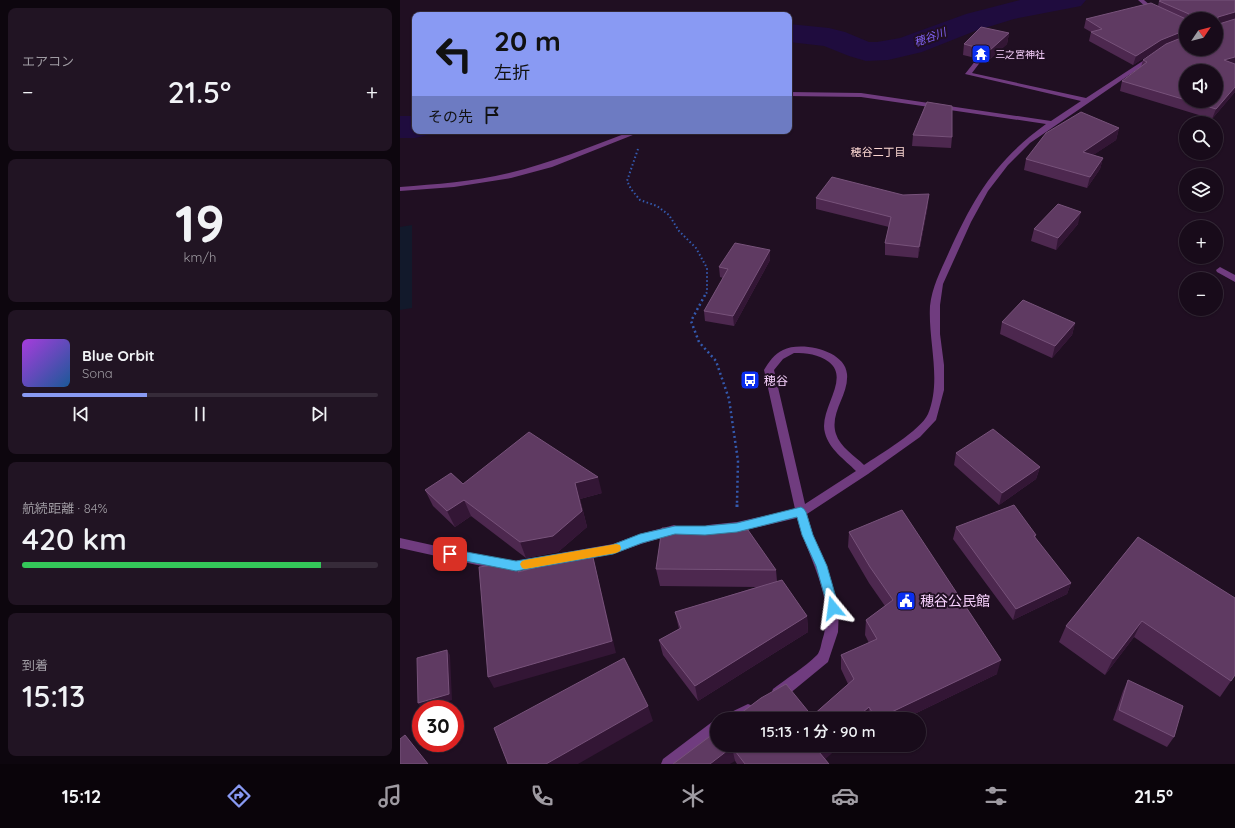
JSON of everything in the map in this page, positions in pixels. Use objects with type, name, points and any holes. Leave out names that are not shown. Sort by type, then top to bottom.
[{"type":"street","points":[[1142,0],[1153,11],[1159,14]]},
{"type":"street","points":[[698,530],[737,528],[801,512],[864,471],[916,434],[932,417],[939,390],[940,365],[935,334],[935,306],[939,284],[967,222],[984,191],[1005,163],[1027,141],[1161,51]]},
{"type":"street","points":[[978,61],[968,74],[1086,100]]},
{"type":"street","points":[[792,94],[861,95],[1052,123]]},
{"type":"street","points":[[400,189],[454,185],[508,176],[549,165],[631,134]]},
{"type":"street","points":[[1220,270],[1235,279]]},
{"type":"street","points":[[770,699],[776,696],[823,658],[832,632],[833,608],[821,566],[807,535],[769,370],[774,361],[782,354],[798,350],[820,353],[831,358],[838,366],[843,378],[830,420],[829,432],[838,446],[864,471]]},
{"type":"street","points":[[400,543],[477,560],[516,566],[613,550],[640,538],[675,530],[682,530]]},
{"type":"street","points":[[745,712],[757,706]]},
{"type":"street","points":[[668,764],[710,732]]},
{"type":"path","points":[[640,144],[627,181],[631,190],[640,200],[657,206],[669,215],[679,231],[696,248],[707,268],[707,292],[691,321],[699,342],[716,361],[729,399],[738,461],[737,528]]},
{"type":"shaded area","points":[[412,225],[412,308],[400,310],[400,227]]},
{"type":"building","points":[[1235,0],[1235,12],[1223,16],[1223,12],[1184,12],[1159,1]]},
{"type":"building","points":[[1151,3],[1179,16],[1179,33],[1161,40],[1136,56],[1091,32],[1102,29],[1086,19]]},
{"type":"building","points":[[1235,19],[1235,57],[1224,60],[1235,64],[1235,87],[1223,101],[1223,64],[1179,64],[1179,98],[1122,81],[1147,62],[1143,60],[1166,44],[1179,39],[1179,56],[1223,56],[1223,23]]},
{"type":"building","points":[[981,27],[1009,33],[989,51],[964,44]]},
{"type":"building","points":[[927,102],[952,106],[952,137],[913,135]]},
{"type":"building","points":[[1081,112],[1119,128],[1083,152],[1103,158],[1090,177],[1026,159],[1046,133]]},
{"type":"building","points":[[832,177],[903,195],[929,194],[919,247],[885,243],[891,217],[816,198]]},
{"type":"building","points":[[1058,204],[1081,212],[1058,238],[1034,229]]},
{"type":"building","points":[[735,243],[770,250],[733,316],[704,311],[728,269],[719,267]]},
{"type":"building","points":[[1023,300],[1075,323],[1055,346],[1002,322]]},
{"type":"building","points":[[993,429],[1040,467],[1002,493],[956,453]]},
{"type":"building","points":[[529,432],[598,477],[575,483],[582,511],[553,536],[520,542],[464,500],[447,511],[425,490],[451,473],[463,484]]},
{"type":"building","points":[[1014,505],[1036,535],[1034,536],[1071,583],[1016,609],[956,527]]},
{"type":"building","points":[[902,510],[1001,660],[892,712],[872,712],[869,707],[863,712],[817,712],[854,679],[841,655],[877,639],[866,620],[893,600],[870,567],[849,532]]},
{"type":"building","points":[[662,528],[748,530],[776,570],[656,569]]},
{"type":"building","points":[[1138,537],[1235,598],[1235,675],[1231,681],[1142,621],[1113,659],[1066,626]]},
{"type":"building","points":[[592,553],[612,641],[488,677],[479,567],[531,560],[518,572]]},
{"type":"building","points":[[782,580],[807,616],[695,686],[659,640],[681,628],[675,612]]},
{"type":"building","points":[[447,650],[449,694],[428,700],[418,700],[417,658]]},
{"type":"building","points":[[624,658],[648,706],[546,764],[508,764],[494,728]]},
{"type":"building","points":[[1128,680],[1183,706],[1174,737],[1119,710]]},
{"type":"building","points":[[786,684],[809,712],[742,712],[761,698]]},
{"type":"building","points":[[405,735],[412,744],[412,752],[418,752],[428,764],[400,764],[400,739]]},
{"type":"building","points":[[710,736],[710,752],[726,752],[710,764],[673,764]]},
{"type":"building","points":[[736,752],[819,752],[829,764],[745,764]]},
{"type":"waterway","name":"穂谷川","points":[[792,33],[829,38],[860,50],[871,52],[888,51],[911,45],[964,25],[1003,13],[1071,0]]},
{"type":"waterway","name":"穂谷川","points":[[400,127],[412,127]]},
{"type":"slow traffic","points":[[525,564],[613,550],[616,548]]},
{"type":"place","name":"三之宮神社","points":[[981,54]]},
{"type":"place","name":"穂谷","points":[[750,380]]},
{"type":"place","name":"穂谷公民館","points":[[906,601]]},
{"type":"district","name":"穂谷二丁目","points":[[878,152]]},
{"type":"route","points":[[450,554],[516,566],[613,550],[640,538],[675,530],[705,531],[737,528],[801,512],[807,535],[821,566],[833,608]]}]
